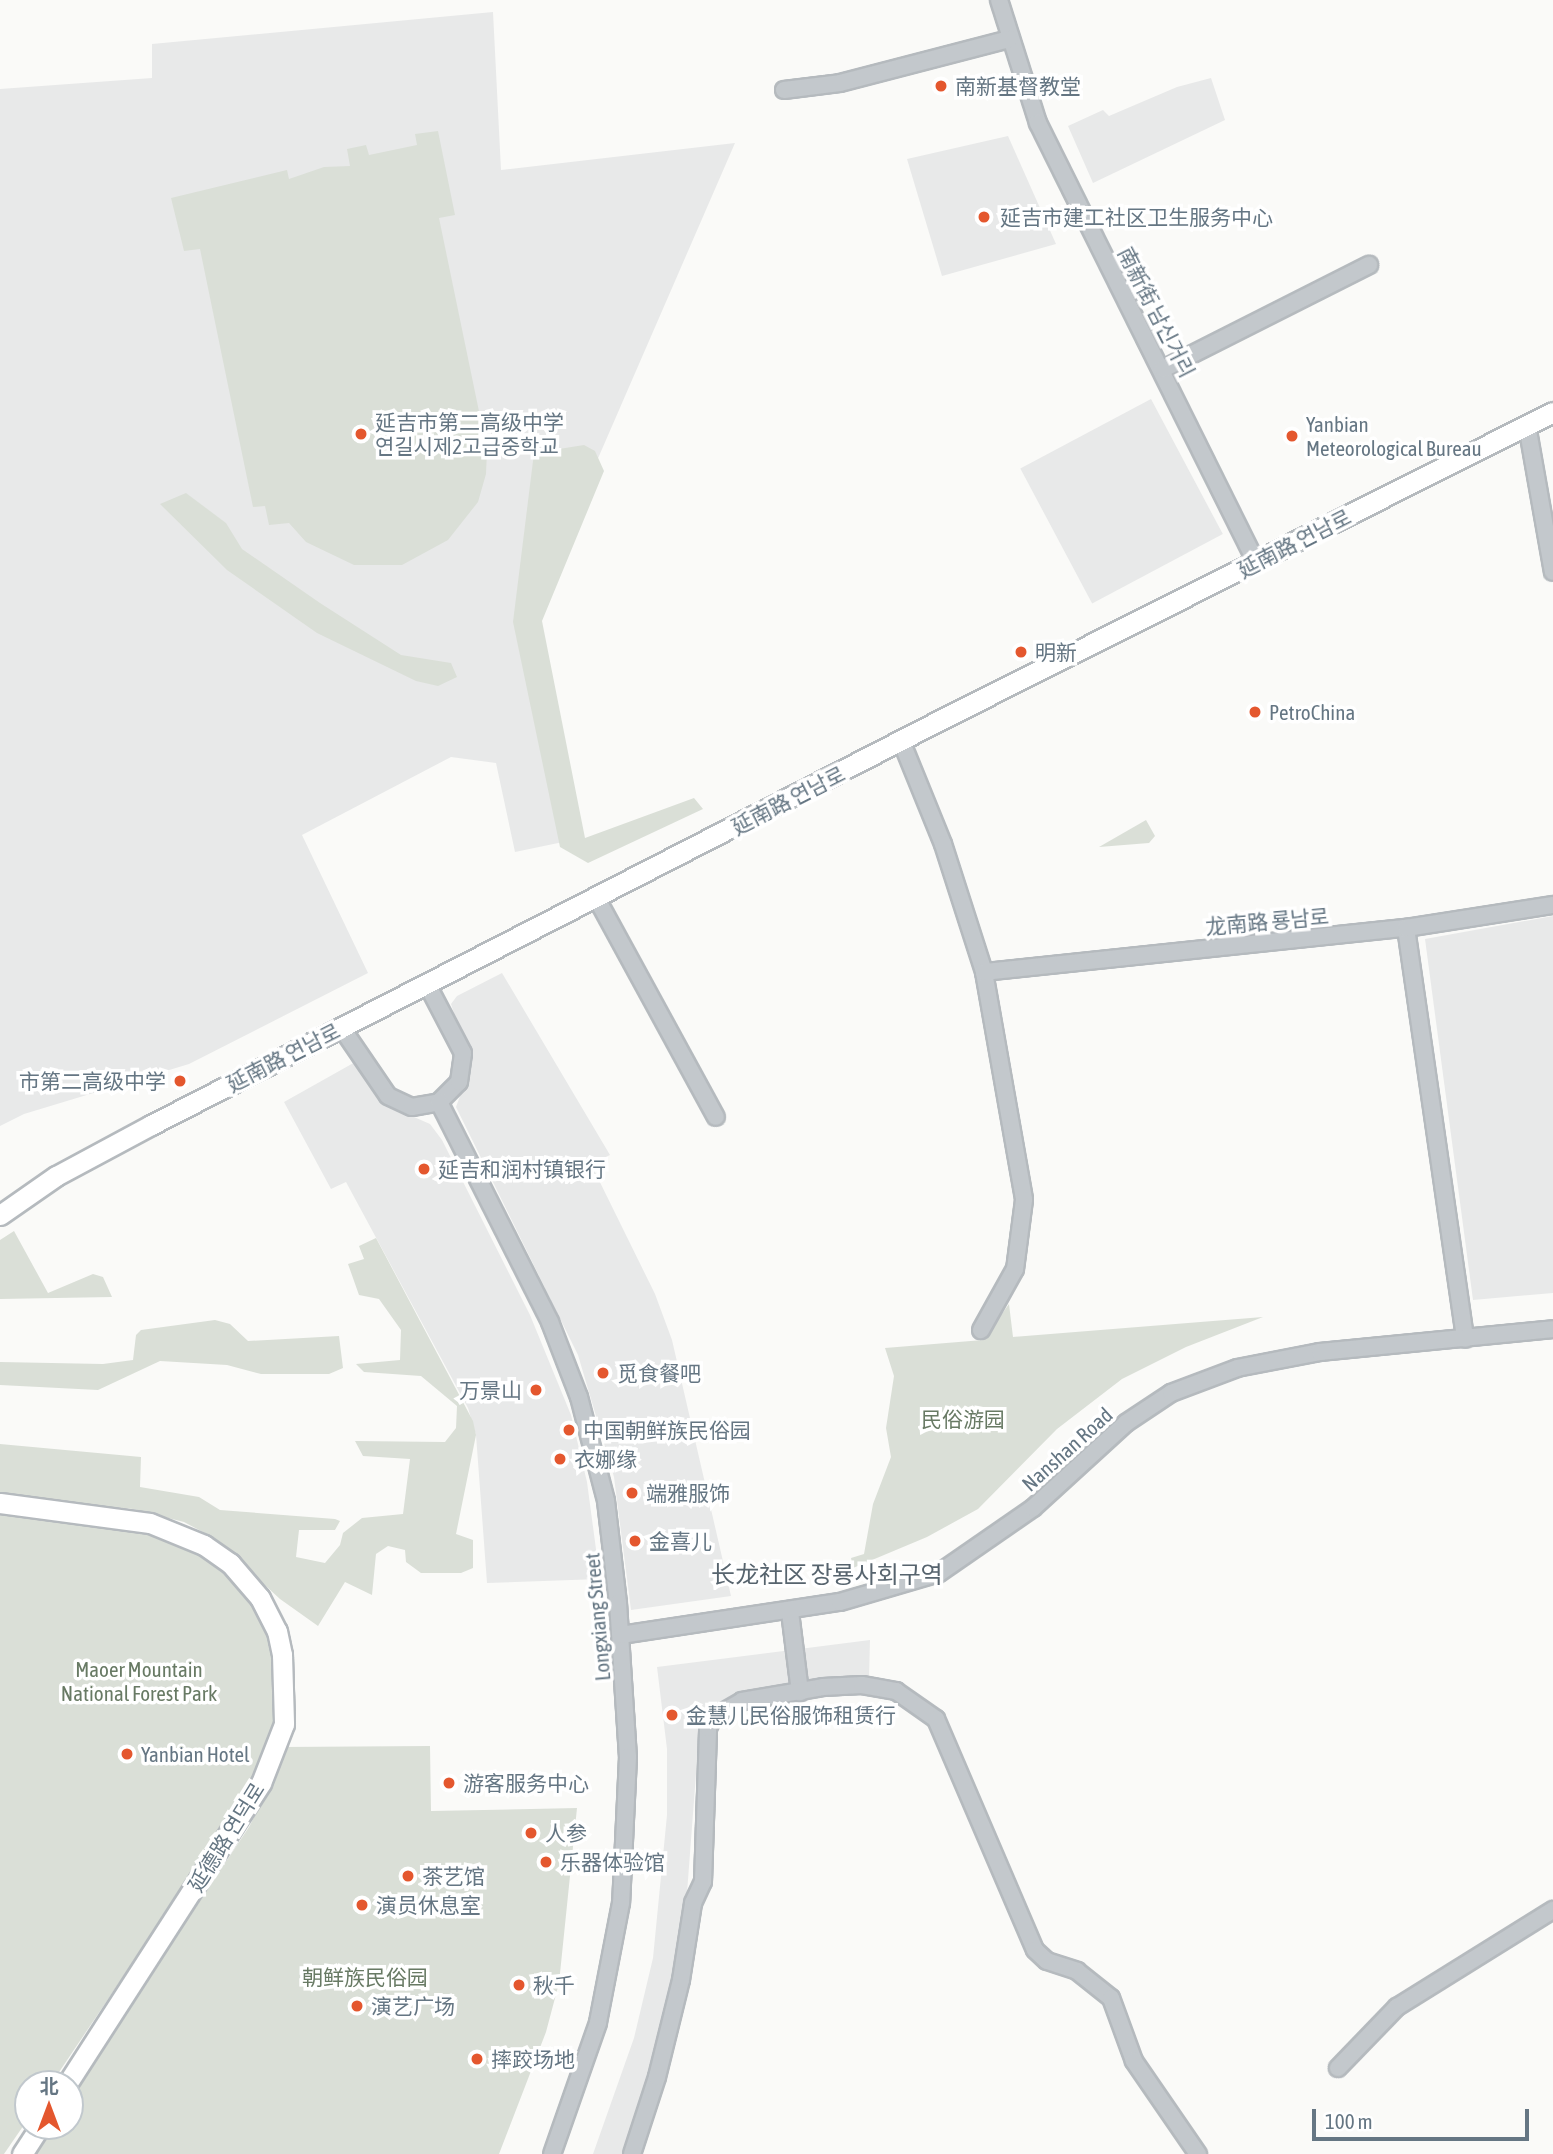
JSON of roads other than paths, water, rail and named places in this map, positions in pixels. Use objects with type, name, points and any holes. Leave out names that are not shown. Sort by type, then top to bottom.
[{"type":"main road","name":"延南路 연남로","points":[[0,1216],[30,1197],[55,1176],[341,1027],[1553,412]]},
{"type":"main road","name":"延德路 연덕로","points":[[0,1503],[150,1523],[204,1545],[230,1563],[260,1598],[277,1631],[282,1654],[284,1724],[261,1783],[76,2070]]},
{"type":"street","name":"南新街 남신거리","points":[[999,0],[1009,39],[1038,123],[1163,369],[1256,562]]},
{"type":"street","points":[[784,90],[840,83],[1009,39]]},
{"type":"street","points":[[1163,369],[1369,265]]},
{"type":"street","points":[[1527,425],[1553,572]]},
{"type":"street","points":[[902,743],[943,844],[984,972],[1024,1200],[1015,1269],[981,1330]]},
{"type":"street","points":[[597,899],[716,1117]]},
{"type":"street","name":"龙南路 룡남로","points":[[984,972],[1406,928],[1553,905]]},
{"type":"street","points":[[1406,928],[1465,1339]]},
{"type":"street","points":[[341,1027],[388,1096],[412,1107],[439,1102],[459,1082],[463,1053],[427,984]]},
{"type":"street","name":"Longxiang Street","points":[[439,1102],[550,1322],[579,1397],[606,1501],[621,1635],[628,1758],[621,1903],[598,2024],[552,2154]]},
{"type":"street","name":"Nanshan Road","points":[[621,1635],[790,1612],[876,1593],[939,1573],[1033,1508],[1126,1423],[1171,1393],[1237,1368],[1289,1357],[1553,1329]]},
{"type":"street","points":[[790,1612],[800,1692]]},
{"type":"street","points":[[632,2154],[661,2065],[693,1903],[703,1882],[708,1728],[713,1718],[742,1701],[822,1686],[878,1686],[911,1699],[936,1719],[1035,1950],[1047,1961],[1077,1971],[1111,1998],[1134,2061],[1198,2154]]},
{"type":"street","points":[[1338,2068],[1397,2007],[1553,1910]]},
{"type":"place","name":"南新基督教堂","points":[[941,86]]},
{"type":"place","name":"延吉市建工社区卫生服务中心","points":[[984,217]]},
{"type":"place","name":"延吉市第二高级中学 연길시제2고급중학교","points":[[361,434]]},
{"type":"place","name":"Yanbian Meteorological Bureau","points":[[1292,436]]},
{"type":"place","name":"明新","points":[[1021,652]]},
{"type":"place","name":"PetroChina","points":[[1255,712]]},
{"type":"place","name":"市第二高级中学","points":[[180,1081]]},
{"type":"place","name":"延吉和润村镇银行","points":[[424,1169]]},
{"type":"place","name":"觅食餐吧","points":[[603,1373]]},
{"type":"place","name":"万景山","points":[[536,1390]]},
{"type":"place","name":"中国朝鲜族民俗园","points":[[569,1430]]},
{"type":"place","name":"衣娜缘","points":[[560,1459]]},
{"type":"place","name":"端雅服饰","points":[[632,1493]]},
{"type":"place","name":"金喜儿","points":[[635,1541]]},
{"type":"place","name":"金慧儿民俗服饰租赁行","points":[[672,1715]]},
{"type":"place","name":"Yanbian Hotel","points":[[127,1754]]},
{"type":"place","name":"游客服务中心","points":[[449,1783]]},
{"type":"place","name":"人参","points":[[531,1833]]},
{"type":"place","name":"乐器体验馆","points":[[546,1862]]},
{"type":"place","name":"茶艺馆","points":[[408,1876]]},
{"type":"place","name":"演员休息室","points":[[362,1905]]},
{"type":"place","name":"秋千","points":[[519,1985]]},
{"type":"place","name":"演艺广场","points":[[357,2006]]},
{"type":"place","name":"摔跤场地","points":[[477,2059]]},
{"type":"district","name":"长龙社区 장룡사회구역","points":[[827,1575]]},
{"type":"park label","name":"民俗游园","points":[[963,1419]]},
{"type":"park label","name":"Maoer Mountain National Forest Park","points":[[139,1681]]},
{"type":"park label","name":"朝鲜族民俗园","points":[[365,1977]]}]
